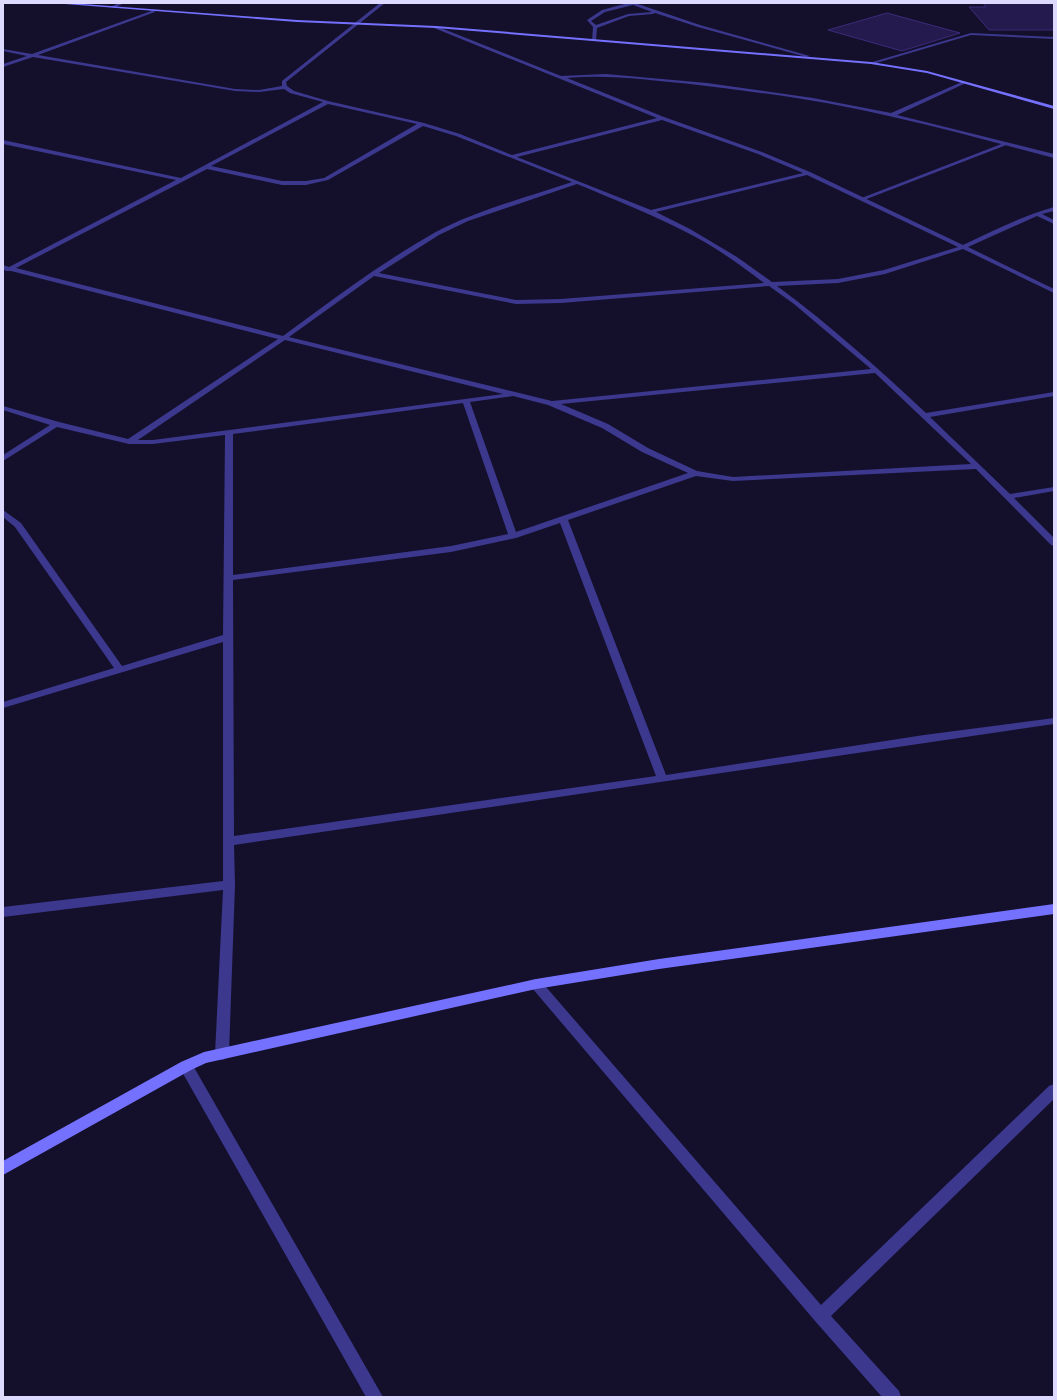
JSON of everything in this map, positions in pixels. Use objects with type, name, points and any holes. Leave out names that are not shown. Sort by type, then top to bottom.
[{"type":"street","points":[[54,3],[356,24],[436,27],[808,56],[871,63],[927,72],[1054,108]]},
{"type":"street","points":[[113,7],[122,3]]},
{"type":"street","points":[[284,87],[284,82],[383,3]]},
{"type":"street","points":[[596,26],[588,21],[594,16],[615,8],[632,4],[748,40],[808,56]]},
{"type":"street","points":[[3,66],[154,10]]},
{"type":"street","points":[[596,26],[628,14],[661,13]]},
{"type":"street","points":[[594,40],[596,26]]},
{"type":"street","points":[[436,27],[662,118],[760,153],[808,173],[1054,291]]},
{"type":"street","points":[[871,63],[971,34],[988,33],[1054,38]]},
{"type":"street","points":[[1042,37],[1054,41]]},
{"type":"street","points":[[3,50],[235,90],[259,91],[284,87],[292,92],[327,102],[422,124],[458,135],[514,156],[651,212],[688,230],[735,258],[772,284],[877,371],[978,466],[1054,543]]},
{"type":"street","points":[[562,77],[592,74],[728,87],[815,100],[892,115],[1054,156]]},
{"type":"street","points":[[892,115],[964,82]]},
{"type":"street","points":[[3,273],[7,268],[206,168],[327,102]]},
{"type":"street","points":[[514,156],[662,118]]},
{"type":"street","points":[[206,168],[282,183],[306,183],[326,179],[422,124]]},
{"type":"street","points":[[3,142],[182,180]]},
{"type":"street","points":[[862,199],[1006,144]]},
{"type":"street","points":[[651,212],[808,173]]},
{"type":"street","points":[[129,442],[284,338],[373,274],[437,234],[466,220],[578,182]]},
{"type":"street","points":[[373,274],[516,302],[561,301],[772,284],[838,281],[885,272],[964,247],[1037,214],[1054,210]]},
{"type":"street","points":[[1037,214],[1054,222]]},
{"type":"street","points":[[7,268],[284,338],[551,403],[605,426],[645,450],[695,473],[733,479],[978,466]]},
{"type":"street","points":[[551,403],[877,371]]},
{"type":"street","points":[[3,408],[56,424],[129,442],[153,442],[516,394]]},
{"type":"street","points":[[924,416],[1054,394]]},
{"type":"street","points":[[466,401],[513,536]]},
{"type":"street","points":[[3,458],[56,424]]},
{"type":"street","points":[[222,1054],[230,841],[228,638],[229,432]]},
{"type":"street","points":[[228,578],[451,550],[513,536],[695,473]]},
{"type":"street","points":[[1007,496],[1054,489]]},
{"type":"street","points":[[3,513],[18,525],[119,670]]},
{"type":"street","points":[[563,519],[662,779]]},
{"type":"street","points":[[3,705],[228,638]]},
{"type":"street","points":[[230,841],[1054,721]]},
{"type":"street","points":[[3,912],[229,884]]},
{"type":"street","points":[[3,1168],[186,1066],[204,1058],[536,984],[667,963],[1054,909]]},
{"type":"street","points":[[536,984],[820,1316],[893,1397]]},
{"type":"street","points":[[186,1066],[375,1397]]},
{"type":"street","points":[[820,1316],[1054,1090]]},
{"type":"building","points":[[983,3],[1054,3],[1054,30],[989,30],[969,7],[986,7]]},
{"type":"building","points":[[887,13],[960,33],[902,51],[828,30]]}]
